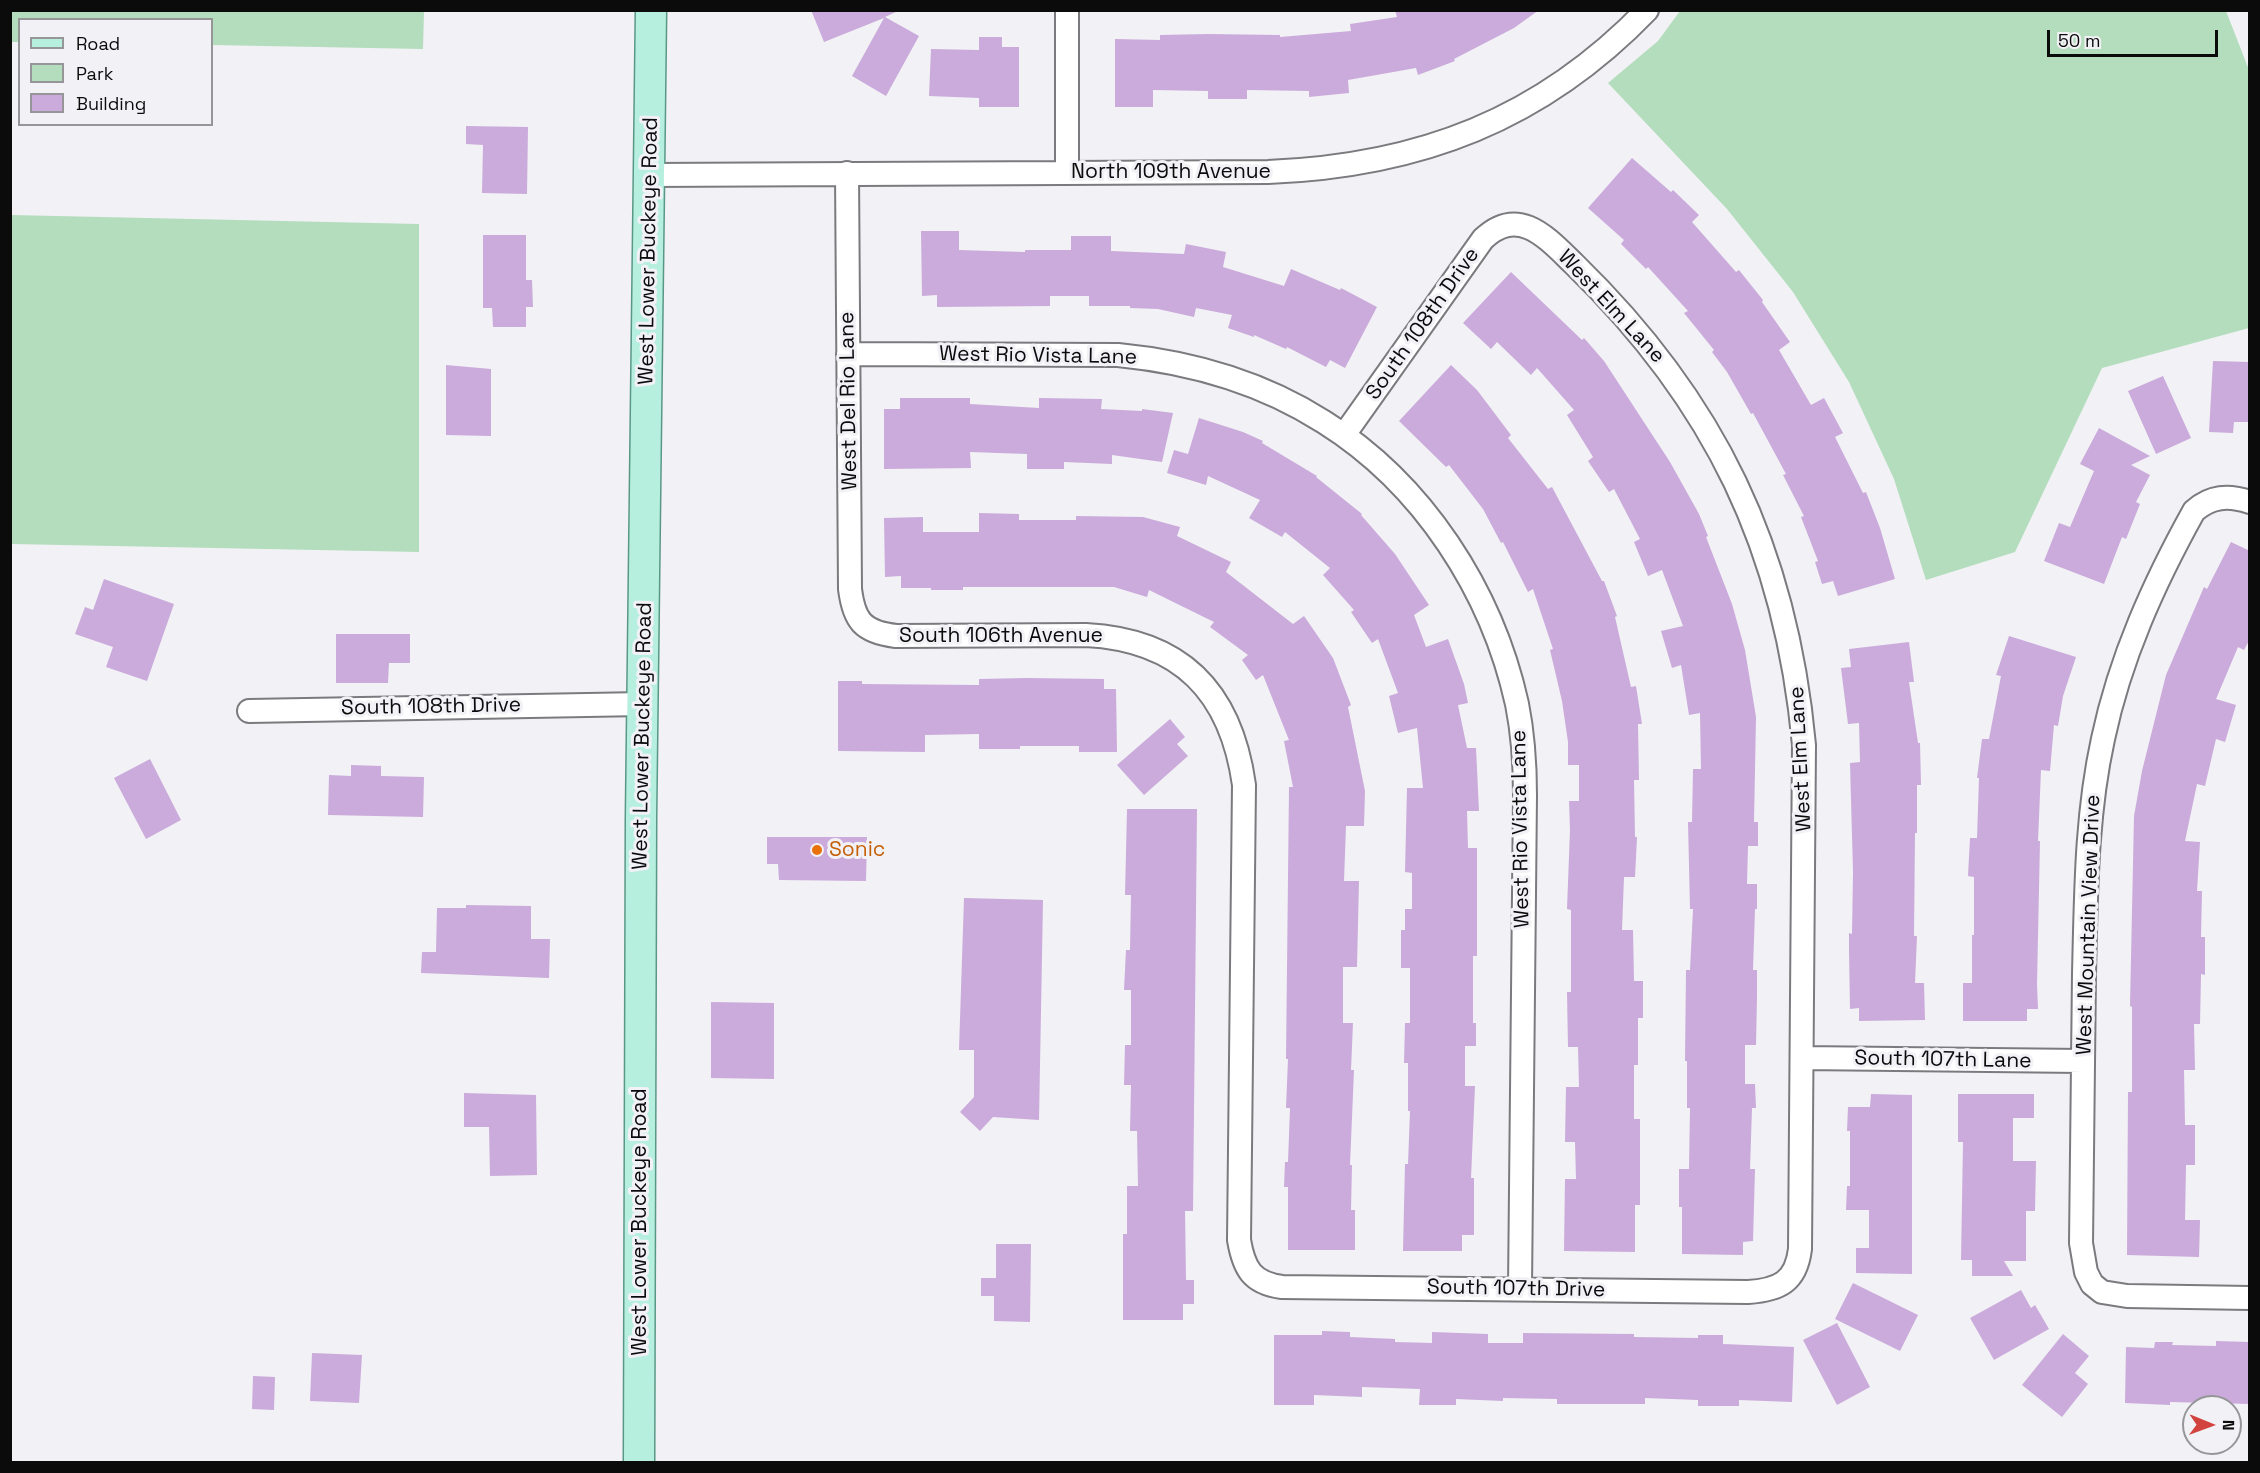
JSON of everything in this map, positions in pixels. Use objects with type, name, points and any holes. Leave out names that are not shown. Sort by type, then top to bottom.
[{"type":"main road","name":"West Lower Buckeye Road","points":[[639,1462],[643,704],[651,10]]},
{"type":"street","points":[[1067,10],[1067,172]]},
{"type":"street","name":"North 109th Avenue","points":[[650,175],[1302,171],[1336,168],[1401,156],[1492,122],[1538,98],[1597,57],[1647,10]]},
{"type":"street","name":"West Del Rio Lane","points":[[846,173],[850,589],[856,615],[863,625]]},
{"type":"street","name":"South 108th Drive","points":[[1344,435],[1483,239],[1501,226],[1511,224]]},
{"type":"street","name":"West Elm Lane","points":[[1511,224],[1534,229],[1568,258],[1615,305],[1659,357],[1685,393],[1719,449],[1745,503],[1774,580],[1796,675],[1804,745],[1800,1249],[1799,1261],[1794,1273],[1784,1283]]},
{"type":"street","name":"West Rio Vista Lane","points":[[848,354],[1086,354],[1151,358],[1213,372],[1274,395],[1344,435],[1384,469],[1425,513],[1461,564],[1492,626],[1517,707],[1524,758],[1520,1288]]},
{"type":"street","name":"West Mountain View Drive","points":[[2250,502],[2226,497],[2202,504],[2194,511],[2146,605],[2122,669],[2103,738],[2093,794],[2087,854],[2081,1243],[2086,1272],[2092,1284],[2102,1292],[2127,1296],[2250,1298]]},
{"type":"street","name":"South 106th Avenue","points":[[863,625],[873,632],[896,636],[1086,634],[1134,641],[1156,650],[1184,668],[1209,691],[1223,710],[1238,750],[1244,784],[1239,1240],[1245,1264],[1251,1274]]},
{"type":"street","name":"South 108th Drive","points":[[249,711],[643,704]]},
{"type":"street","name":"South 107th Lane","points":[[1802,1058],[2083,1061]]},
{"type":"street","name":"South 107th Drive","points":[[1251,1274],[1260,1281],[1282,1287],[1748,1292],[1773,1289],[1784,1283]]},
{"type":"green space","points":[[11,10],[424,11],[423,49],[213,45],[213,18],[18,18],[18,42],[11,42]]},
{"type":"green space","points":[[1680,11],[2226,11],[2249,70],[2249,328],[2102,368],[2015,552],[1926,580],[1894,479],[1849,382],[1793,292],[1727,209],[1608,83],[1658,41]]},
{"type":"green space","points":[[11,215],[419,224],[419,552],[11,544]]},
{"type":"building","points":[[811,10],[900,10],[885,17],[919,36],[886,96],[852,76],[884,18],[824,42]]},
{"type":"building","points":[[1395,10],[1539,10],[1514,28],[1454,59],[1455,61],[1418,75],[1416,68],[1348,80],[1349,93],[1309,97],[1309,91],[1247,90],[1247,99],[1208,99],[1208,91],[1153,90],[1153,107],[1115,107],[1115,39],[1160,40],[1160,35],[1208,34],[1280,35],[1280,37],[1351,31],[1350,24],[1397,17]]},
{"type":"building","points":[[979,37],[1002,37],[1002,47],[1019,47],[1019,107],[979,107],[979,98],[929,96],[931,49],[979,50]]},
{"type":"building","points":[[466,126],[528,127],[527,194],[482,193],[483,145],[466,144]]},
{"type":"building","points":[[1632,158],[1671,192],[1673,190],[1699,215],[1692,222],[1736,272],[1739,270],[1763,300],[1762,302],[1790,342],[1779,350],[1811,405],[1824,398],[1843,433],[1835,437],[1863,493],[1866,492],[1880,528],[1895,579],[1838,596],[1833,581],[1822,584],[1815,562],[1818,561],[1801,517],[1804,516],[1783,475],[1786,474],[1753,413],[1751,414],[1727,372],[1712,352],[1714,350],[1684,313],[1688,311],[1648,267],[1646,269],[1621,244],[1624,240],[1588,208]]},
{"type":"building","points":[[921,231],[959,231],[959,250],[1025,252],[1025,250],[1071,250],[1071,236],[1111,236],[1111,251],[1184,254],[1186,244],[1226,252],[1223,267],[1284,286],[1291,269],[1340,290],[1341,288],[1377,307],[1345,368],[1330,360],[1326,367],[1287,347],[1286,349],[1254,335],[1254,337],[1228,328],[1232,315],[1196,308],[1194,317],[1158,309],[1130,308],[1130,306],[1089,306],[1089,296],[1050,296],[1050,306],[937,307],[937,295],[922,296]]},
{"type":"building","points":[[483,235],[526,235],[526,280],[532,280],[533,307],[526,307],[526,327],[493,327],[492,308],[483,308]]},
{"type":"building","points":[[1511,272],[1582,340],[1584,338],[1604,361],[1670,462],[1699,514],[1708,536],[1706,537],[1732,604],[1745,650],[1756,717],[1754,822],[1758,822],[1758,846],[1748,846],[1747,884],[1757,884],[1753,970],[1757,970],[1757,996],[1756,1045],[1745,1045],[1745,1084],[1755,1084],[1756,1108],[1752,1108],[1750,1169],[1755,1169],[1753,1241],[1743,1242],[1743,1255],[1682,1254],[1679,1169],[1689,1169],[1690,1108],[1687,1108],[1687,1061],[1685,1061],[1686,970],[1690,970],[1693,909],[1690,909],[1688,822],[1692,822],[1693,769],[1701,769],[1700,713],[1689,715],[1681,665],[1672,668],[1661,631],[1683,626],[1662,570],[1648,576],[1634,542],[1640,539],[1614,489],[1609,492],[1588,461],[1593,457],[1567,415],[1574,410],[1537,368],[1531,375],[1497,342],[1491,349],[1463,323]]},
{"type":"building","points":[[2213,361],[2250,362],[2250,422],[2234,422],[2233,433],[2209,432]]},
{"type":"building","points":[[446,365],[491,369],[491,436],[446,435]]},
{"type":"building","points":[[1451,365],[1477,390],[1511,435],[1508,438],[1548,489],[1552,487],[1604,581],[1617,616],[1615,617],[1631,687],[1636,686],[1642,724],[1638,724],[1639,780],[1634,780],[1635,837],[1637,837],[1635,877],[1624,877],[1622,930],[1633,930],[1634,981],[1643,981],[1643,1018],[1638,1018],[1638,1065],[1634,1065],[1634,1119],[1640,1119],[1640,1205],[1635,1205],[1635,1252],[1564,1251],[1565,1179],[1576,1179],[1575,1142],[1565,1142],[1566,1087],[1579,1087],[1578,1047],[1568,1047],[1567,992],[1571,992],[1571,910],[1567,909],[1569,801],[1579,801],[1579,765],[1568,765],[1568,742],[1562,701],[1550,650],[1553,649],[1533,589],[1528,592],[1503,542],[1501,543],[1483,509],[1449,465],[1446,467],[1399,421]]},
{"type":"building","points":[[2163,376],[2191,438],[2156,454],[2128,391]]},
{"type":"building","points":[[900,398],[970,398],[970,404],[1039,408],[1039,398],[1102,399],[1101,409],[1142,411],[1142,409],[1173,413],[1162,462],[1112,455],[1112,464],[1064,462],[1064,469],[1027,469],[1027,454],[970,452],[971,468],[884,469],[884,409],[900,409]]},
{"type":"building","points":[[1199,418],[1263,441],[1262,443],[1317,476],[1362,514],[1395,554],[1429,605],[1414,615],[1426,647],[1448,639],[1464,684],[1468,703],[1458,705],[1467,748],[1476,748],[1479,811],[1467,811],[1468,848],[1477,848],[1477,956],[1473,956],[1473,1023],[1476,1023],[1476,1046],[1465,1046],[1465,1086],[1475,1086],[1471,1178],[1474,1178],[1474,1235],[1462,1235],[1462,1251],[1403,1251],[1405,1164],[1408,1164],[1410,1111],[1408,1111],[1408,1063],[1404,1063],[1405,1023],[1410,1023],[1410,968],[1401,968],[1401,930],[1405,930],[1405,909],[1412,909],[1412,873],[1405,872],[1407,788],[1423,788],[1417,728],[1398,733],[1389,696],[1398,693],[1378,639],[1372,643],[1351,612],[1354,610],[1323,575],[1330,568],[1285,532],[1282,537],[1249,518],[1260,500],[1208,476],[1206,485],[1167,473],[1174,450],[1188,454]]},
{"type":"building","points":[[2099,428],[2150,456],[2131,465],[2150,475],[2136,502],[2140,504],[2126,539],[2122,537],[2104,584],[2044,561],[2059,523],[2070,527],[2094,471],[2080,464]]},
{"type":"building","points":[[979,513],[1019,514],[1019,520],[1076,520],[1076,516],[1143,517],[1180,527],[1177,536],[1231,562],[1226,572],[1293,624],[1304,616],[1333,658],[1351,705],[1348,707],[1365,791],[1364,826],[1346,826],[1344,881],[1359,881],[1357,967],[1343,967],[1343,1023],[1353,1023],[1351,1070],[1354,1070],[1350,1165],[1352,1165],[1351,1210],[1355,1210],[1355,1250],[1288,1250],[1288,1187],[1284,1187],[1285,1162],[1288,1162],[1290,1108],[1286,1108],[1288,1059],[1286,1059],[1289,787],[1293,787],[1284,741],[1289,740],[1263,675],[1256,680],[1242,660],[1248,655],[1210,627],[1214,622],[1149,590],[1147,597],[1114,587],[963,587],[963,590],[931,590],[931,588],[901,588],[901,576],[885,577],[884,518],[923,517],[923,532],[979,532]]},
{"type":"building","points":[[2231,542],[2250,551],[2250,639],[2244,650],[2238,647],[2216,699],[2236,705],[2225,742],[2216,739],[2205,786],[2197,784],[2185,841],[2200,842],[2197,891],[2202,891],[2201,937],[2205,937],[2205,975],[2201,974],[2200,1024],[2194,1024],[2195,1070],[2184,1070],[2185,1125],[2195,1125],[2195,1165],[2186,1165],[2185,1220],[2200,1220],[2199,1257],[2127,1255],[2128,1092],[2132,1092],[2132,1007],[2130,1006],[2134,816],[2142,771],[2166,675],[2204,587],[2207,589]]},
{"type":"building","points":[[104,579],[174,604],[147,681],[106,667],[113,647],[75,634],[85,607],[93,610]]},
{"type":"building","points":[[336,634],[410,634],[410,663],[389,663],[388,683],[336,683]]},
{"type":"building","points":[[2009,636],[2076,657],[2063,696],[2058,726],[2054,725],[2050,771],[2041,770],[2038,841],[2040,841],[2038,1009],[2027,1009],[2027,1021],[1963,1021],[1963,983],[1972,983],[1974,877],[1968,876],[1970,838],[1977,838],[1979,778],[1977,778],[1982,739],[1989,739],[2001,676],[1996,675]]},
{"type":"building","points":[[1909,642],[1914,682],[1909,682],[1918,743],[1920,743],[1921,785],[1917,785],[1917,833],[1915,833],[1914,936],[1917,936],[1915,983],[1924,983],[1925,1020],[1859,1021],[1859,1008],[1850,1009],[1849,933],[1852,934],[1853,872],[1850,763],[1860,762],[1859,723],[1848,724],[1841,668],[1851,667],[1849,649]]},
{"type":"building","points":[[979,679],[1104,679],[1104,689],[1116,689],[1117,752],[1079,752],[1079,746],[979,749],[979,734],[925,735],[925,752],[838,751],[838,681],[862,681],[862,684],[979,685]]},
{"type":"building","points":[[1170,719],[1185,737],[1177,744],[1188,756],[1144,795],[1117,765]]},
{"type":"building","points":[[150,759],[181,820],[146,839],[114,778]]},
{"type":"building","points":[[351,765],[381,766],[381,776],[424,777],[423,817],[328,815],[329,775],[351,776]]},
{"type":"building","points":[[1127,809],[1197,809],[1193,1211],[1185,1211],[1186,1280],[1194,1280],[1194,1304],[1183,1304],[1183,1320],[1123,1320],[1123,1234],[1127,1234],[1127,1186],[1138,1186],[1137,1131],[1130,1131],[1131,1085],[1124,1085],[1125,1045],[1131,1045],[1131,990],[1124,990],[1126,950],[1130,950],[1131,895],[1125,895]]},
{"type":"building","name":"Sonic","points":[[767,837],[867,837],[866,881],[779,880],[778,864],[767,864]]},
{"type":"building","points":[[964,898],[1043,900],[1039,1120],[993,1117],[980,1131],[960,1112],[974,1097],[974,1050],[959,1050]]},
{"type":"building","points":[[466,905],[531,906],[531,939],[550,939],[549,978],[421,973],[422,952],[436,952],[437,908],[466,908]]},
{"type":"building","points":[[711,1002],[774,1003],[774,1079],[711,1078]]},
{"type":"building","points":[[464,1093],[536,1095],[537,1175],[490,1176],[489,1127],[464,1127]]},
{"type":"building","points":[[1871,1094],[1912,1095],[1912,1274],[1856,1273],[1856,1248],[1869,1248],[1869,1210],[1846,1210],[1847,1186],[1850,1186],[1848,1107],[1870,1107]]},
{"type":"building","points":[[1958,1094],[2034,1094],[2034,1118],[2013,1118],[2013,1161],[2036,1161],[2035,1211],[2026,1211],[2026,1261],[2004,1261],[2013,1276],[1972,1276],[1972,1260],[1961,1260],[1963,1142],[1958,1142]]},
{"type":"building","points":[[996,1244],[1031,1244],[1030,1322],[994,1321],[994,1296],[981,1296],[981,1278],[996,1278]]},
{"type":"building","points":[[1853,1283],[1918,1315],[1900,1351],[1835,1319]]},
{"type":"building","points":[[2021,1290],[2031,1308],[2035,1305],[2049,1329],[1994,1360],[1970,1318]]},
{"type":"building","points":[[1837,1323],[1870,1387],[1837,1405],[1803,1340]]},
{"type":"building","points":[[1322,1331],[1350,1332],[1350,1337],[1395,1339],[1395,1342],[1432,1343],[1432,1332],[1488,1334],[1488,1343],[1523,1343],[1523,1333],[1634,1334],[1634,1337],[1698,1338],[1698,1335],[1723,1335],[1723,1344],[1794,1347],[1792,1402],[1739,1400],[1739,1406],[1698,1406],[1698,1400],[1645,1398],[1645,1404],[1557,1404],[1557,1399],[1503,1398],[1503,1401],[1456,1399],[1456,1405],[1419,1405],[1420,1389],[1362,1387],[1362,1397],[1314,1395],[1314,1405],[1274,1405],[1274,1335],[1322,1335]]},
{"type":"building","points":[[2063,1334],[2089,1356],[2075,1373],[2088,1384],[2062,1417],[2022,1385]]},
{"type":"building","points":[[2216,1341],[2250,1342],[2250,1404],[2242,1404],[2242,1395],[2182,1395],[2182,1402],[2170,1402],[2170,1405],[2125,1403],[2126,1347],[2154,1348],[2155,1342],[2173,1342],[2172,1345],[2216,1346]]},
{"type":"building","points":[[312,1353],[362,1355],[359,1403],[310,1401]]},
{"type":"building","points":[[253,1376],[275,1377],[274,1410],[252,1409]]},
{"type":"place","name":"Sonic","points":[[817,850]]}]
